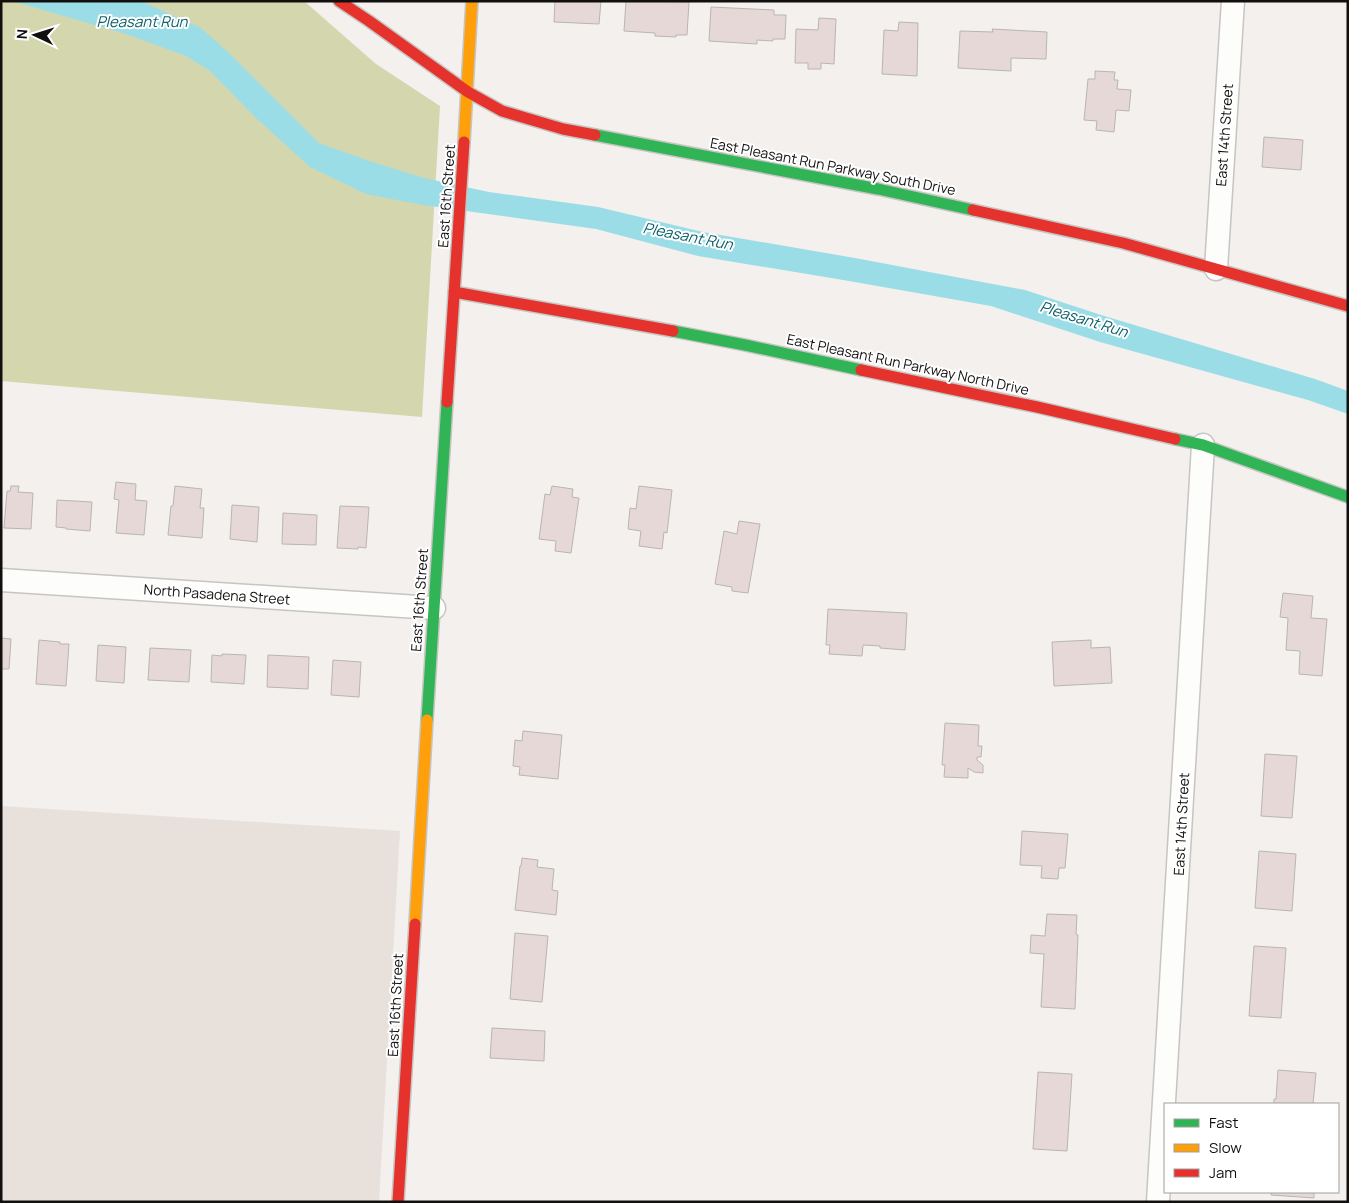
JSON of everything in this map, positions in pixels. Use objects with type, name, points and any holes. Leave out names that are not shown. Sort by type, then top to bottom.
[{"type":"street","name":"East Pleasant Run Parkway South Drive","points":[[339,1],[468,92],[502,110],[563,129],[719,157],[897,193],[1123,243],[1348,306]]},
{"type":"street","name":"East 16th Street","points":[[398,1202],[468,92],[472,1]]},
{"type":"street","name":"East 14th Street","points":[[1216,269],[1233,1]]},
{"type":"street","name":"East Pleasant Run Parkway North Drive","points":[[454,292],[644,326],[854,367],[1030,405],[1203,445],[1348,497]]},
{"type":"street","name":"East 14th Street","points":[[1158,1202],[1203,445]]},
{"type":"street","name":"North Pasadena Street","points":[[1,580],[434,608]]},
{"type":"shaded area","points":[[1,806],[400,831],[379,1202],[1,1202]]},
{"type":"green space","points":[[1,1],[304,1],[376,64],[440,106],[422,417],[1,381]]},
{"type":"water","name":"Pleasant Run","points":[[12,1],[137,1],[201,28],[229,53],[319,143],[369,161],[424,178],[489,192],[598,207],[703,232],[1025,290],[1101,315],[1315,379],[1348,391],[1348,414],[1308,400],[1100,342],[991,306],[698,256],[596,229],[423,205],[366,194],[310,167],[257,119],[210,71],[186,56],[126,34]]},
{"type":"building","points":[[555,1],[601,1],[599,24],[554,22]]},
{"type":"building","points":[[626,1],[689,2],[687,35],[676,35],[676,37],[655,36],[655,33],[624,31]]},
{"type":"building","points":[[711,7],[774,10],[774,15],[786,15],[785,39],[773,39],[773,41],[757,40],[757,44],[709,41]]},
{"type":"building","points":[[819,18],[836,19],[834,64],[821,63],[821,69],[808,69],[808,63],[795,63],[796,29],[818,30]]},
{"type":"building","points":[[899,22],[918,23],[917,76],[882,74],[884,30],[898,31]]},
{"type":"building","points":[[992,29],[1047,32],[1046,59],[1011,58],[1011,71],[958,68],[960,31],[993,32]]},
{"type":"building","points":[[1095,71],[1115,72],[1114,80],[1118,80],[1117,89],[1131,90],[1129,111],[1116,110],[1114,132],[1096,130],[1097,121],[1084,120],[1088,79],[1095,79]]},
{"type":"building","points":[[1264,137],[1303,140],[1301,170],[1262,167]]},
{"type":"building","points":[[116,482],[136,484],[135,500],[147,501],[144,535],[116,533],[119,500],[114,499]]},
{"type":"building","points":[[11,486],[19,486],[18,492],[33,493],[31,529],[4,528],[7,491],[10,491]]},
{"type":"building","points":[[175,486],[202,489],[200,508],[204,508],[202,538],[168,535]]},
{"type":"building","points":[[552,486],[573,489],[572,497],[579,498],[571,553],[555,551],[556,541],[539,539],[545,494],[550,495]]},
{"type":"building","points":[[639,486],[672,490],[667,533],[664,532],[662,549],[639,546],[641,531],[628,529],[630,508],[636,509]]},
{"type":"building","points":[[57,500],[92,502],[90,531],[56,527]]},
{"type":"building","points":[[232,505],[259,507],[257,542],[230,539]]},
{"type":"building","points":[[340,506],[369,507],[366,548],[337,548]]},
{"type":"building","points":[[283,513],[317,515],[316,545],[282,544]]},
{"type":"building","points":[[739,521],[760,524],[748,593],[732,591],[732,587],[715,584],[724,531],[737,534]]},
{"type":"building","points":[[1283,593],[1313,596],[1311,618],[1327,619],[1322,676],[1299,674],[1300,651],[1286,650],[1288,618],[1280,617]]},
{"type":"building","points":[[828,609],[907,613],[905,650],[863,645],[862,656],[829,654],[830,645],[826,645]]},
{"type":"building","points":[[1,638],[11,639],[9,669],[1,669]]},
{"type":"building","points":[[39,640],[69,644],[66,686],[36,684]]},
{"type":"building","points":[[1091,640],[1091,648],[1110,647],[1112,683],[1054,686],[1052,642]]},
{"type":"building","points":[[98,645],[126,647],[124,683],[96,681]]},
{"type":"building","points":[[150,648],[191,650],[189,682],[148,680]]},
{"type":"building","points":[[222,654],[246,655],[244,684],[211,682],[212,655],[222,656]]},
{"type":"building","points":[[268,655],[309,657],[308,689],[267,687]]},
{"type":"building","points":[[333,660],[361,662],[359,697],[331,695]]},
{"type":"building","points":[[945,723],[979,725],[978,746],[982,746],[981,757],[977,757],[977,760],[983,765],[983,773],[974,772],[968,768],[968,778],[944,777],[945,765],[942,765]]},
{"type":"building","points":[[523,731],[562,735],[558,779],[519,775],[520,767],[513,766],[515,740],[522,741]]},
{"type":"building","points":[[1265,754],[1297,756],[1292,818],[1261,816]]},
{"type":"building","points":[[1022,831],[1068,834],[1065,868],[1059,868],[1058,879],[1041,878],[1042,866],[1020,865]]},
{"type":"building","points":[[1259,851],[1296,854],[1292,911],[1255,908]]},
{"type":"building","points":[[522,858],[538,860],[537,867],[554,869],[552,890],[558,891],[556,915],[515,910]]},
{"type":"building","points":[[1047,914],[1077,915],[1075,1009],[1041,1007],[1044,954],[1030,953],[1031,935],[1045,936]]},
{"type":"building","points":[[515,933],[548,936],[542,1002],[510,999]]},
{"type":"building","points":[[1254,946],[1286,948],[1281,1018],[1249,1016]]},
{"type":"building","points":[[492,1028],[545,1031],[544,1061],[490,1058]]},
{"type":"building","points":[[1278,1070],[1316,1073],[1313,1103],[1274,1103],[1274,1099],[1276,1099]]},
{"type":"building","points":[[1038,1072],[1072,1074],[1067,1151],[1033,1149]]},
{"type":"building","points":[[1272,1193],[1314,1193],[1314,1198],[1271,1195]]},
{"type":"traffic: fast","points":[[595,135],[878,189],[973,210]]},
{"type":"traffic: fast","points":[[673,331],[861,370]]},
{"type":"traffic: fast","points":[[427,720],[447,402]]},
{"type":"traffic: fast","points":[[1175,439],[1203,445],[1348,497]]},
{"type":"traffic: slow","points":[[464,142],[472,1]]},
{"type":"traffic: slow","points":[[415,924],[427,720]]},
{"type":"traffic: jam","points":[[339,1],[468,92],[502,111],[563,129],[595,135]]},
{"type":"traffic: jam","points":[[447,402],[464,142]]},
{"type":"traffic: jam","points":[[973,210],[1123,243],[1348,306]]},
{"type":"traffic: jam","points":[[454,292],[673,331]]},
{"type":"traffic: jam","points":[[861,370],[1037,407],[1175,439]]},
{"type":"traffic: jam","points":[[398,1202],[415,924]]}]
